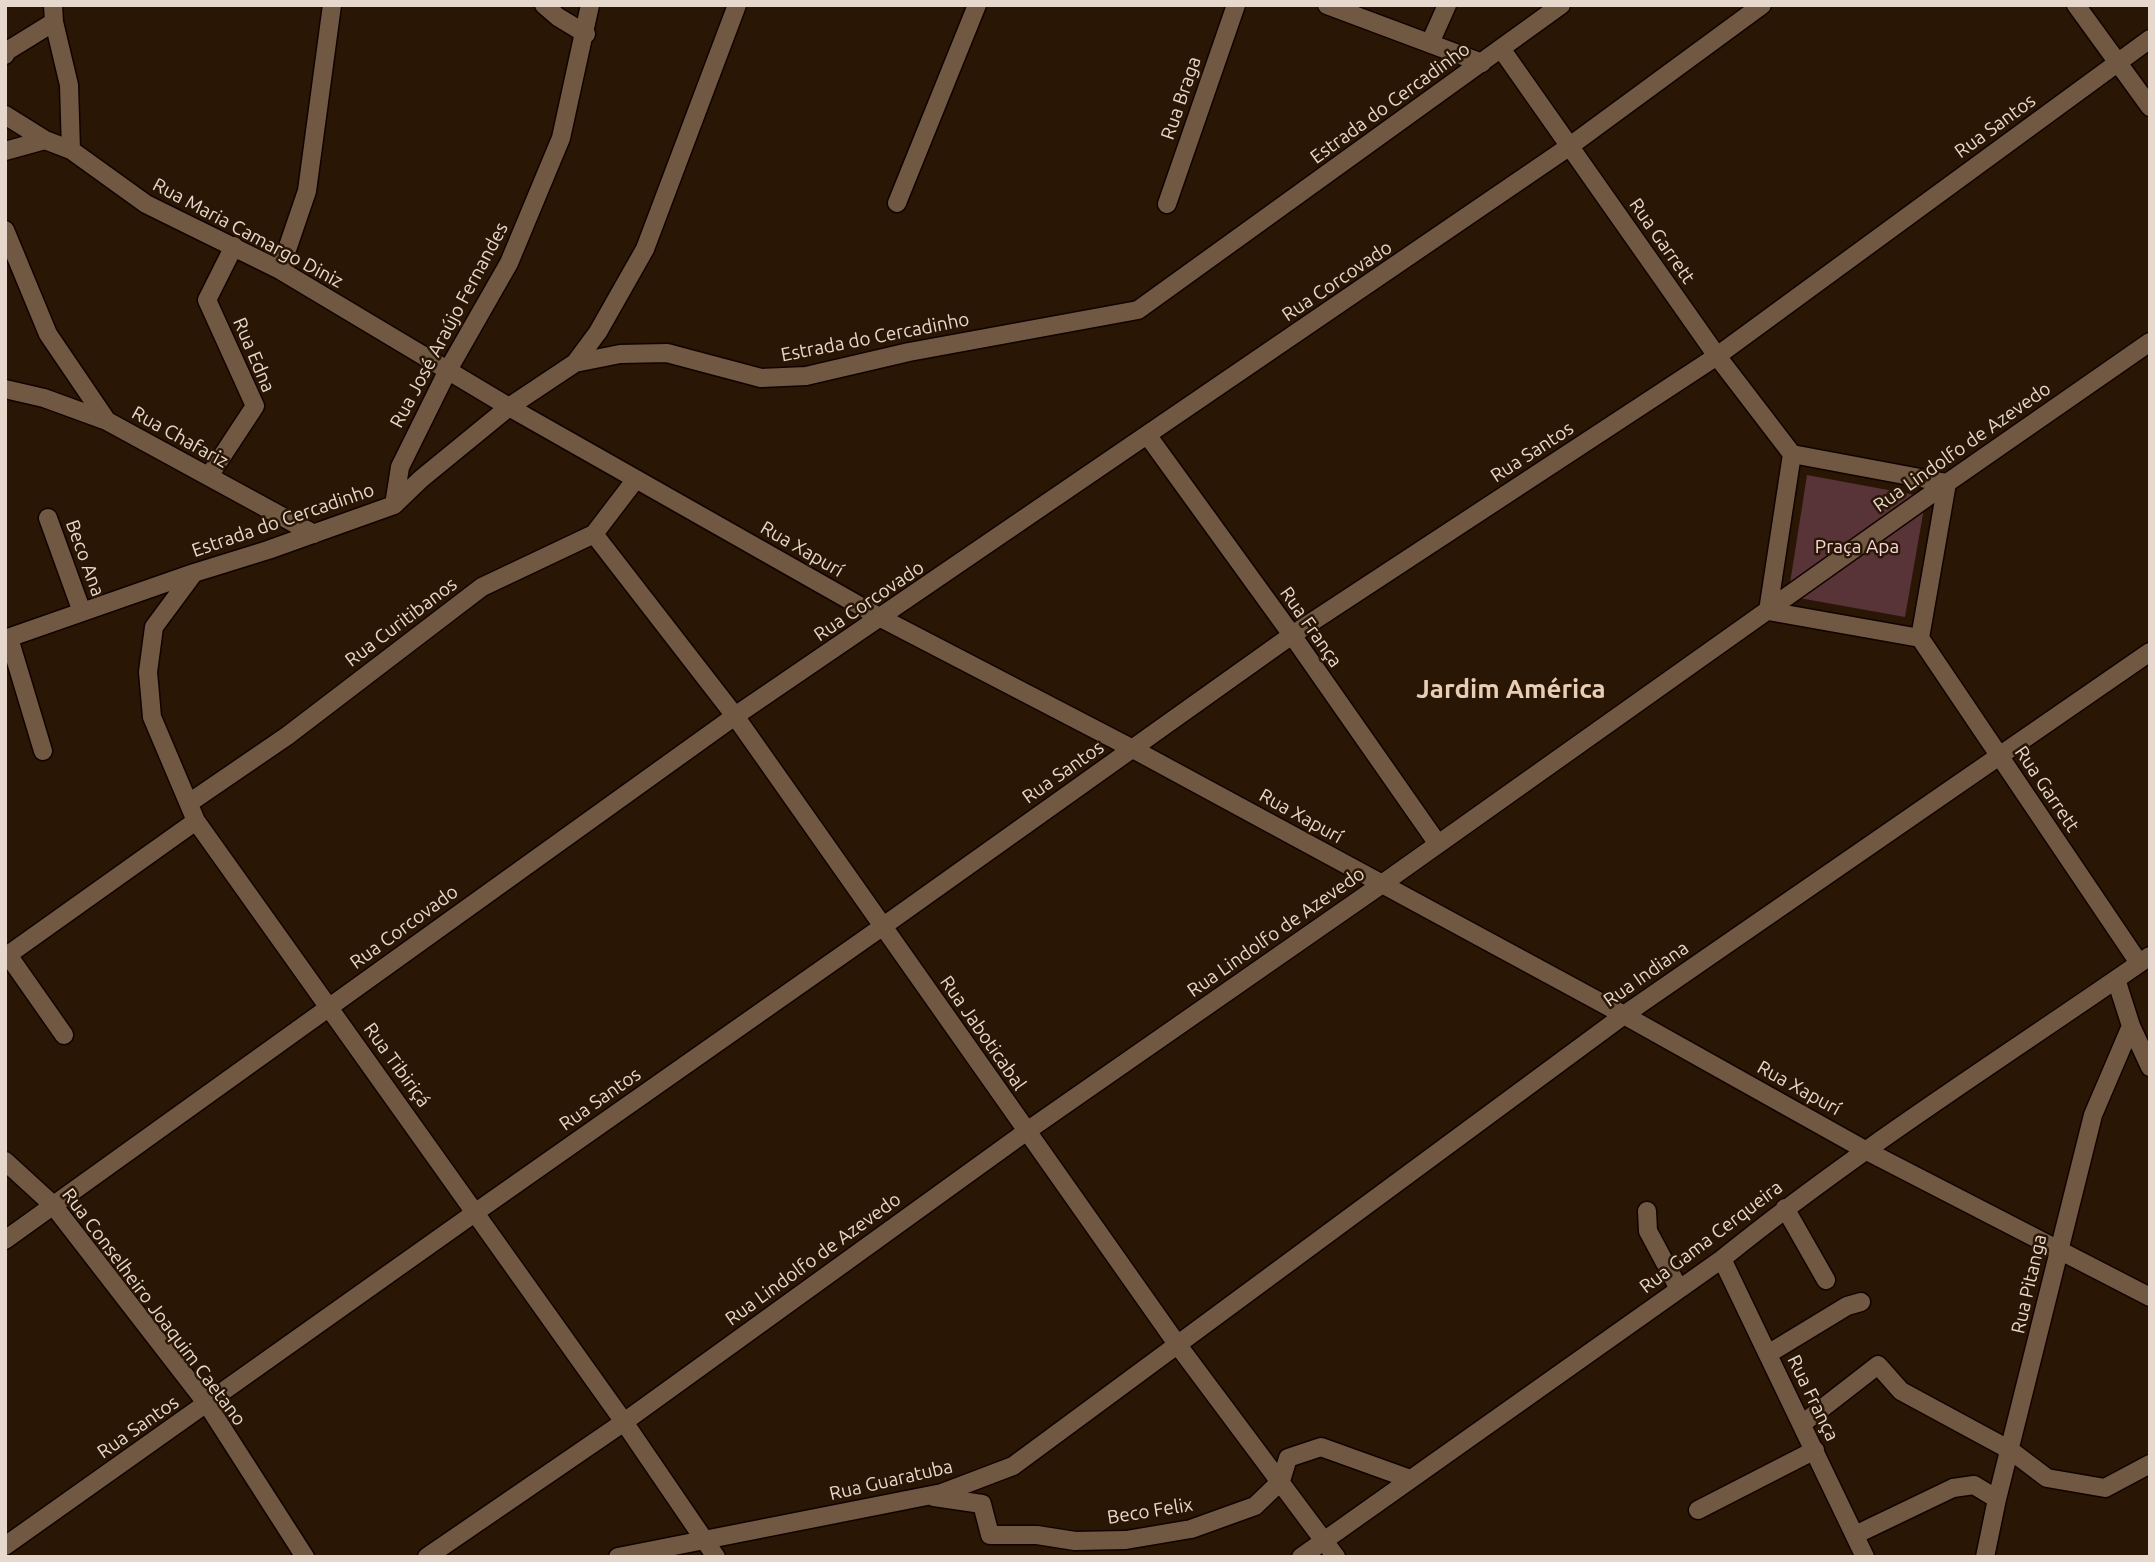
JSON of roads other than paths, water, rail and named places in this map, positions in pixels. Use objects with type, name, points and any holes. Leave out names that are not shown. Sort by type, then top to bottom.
[{"type":"street","points":[[280,270],[307,191],[332,5]]},
{"type":"street","points":[[544,5],[558,18],[586,34]]},
{"type":"street","name":"Rua José Araújo Fernandes","points":[[394,505],[400,467],[448,370],[509,263],[561,138],[586,34],[590,5]]},
{"type":"street","points":[[575,363],[598,332],[645,249],[737,5]]},
{"type":"street","points":[[897,204],[977,5]]},
{"type":"street","name":"Rua Braga","points":[[1167,204],[1236,5]]},
{"type":"street","points":[[1327,5],[1482,63]]},
{"type":"street","points":[[1430,43],[1447,5]]},
{"type":"street","name":"Estrada do Cercadinho","points":[[7,638],[394,505],[421,479],[509,407],[575,363],[620,354],[667,353],[761,378],[806,376],[909,352],[1138,310],[1502,50],[1560,5]]},
{"type":"street","name":"Rua Corcovado","points":[[5,1240],[735,716],[1570,146],[1762,5]]},
{"type":"street","points":[[2076,5],[2150,107]]},
{"type":"street","points":[[5,55],[54,14],[69,85],[71,150]]},
{"type":"street","name":"Rua Santos","points":[[5,1546],[1292,635],[1717,356],[2150,39]]},
{"type":"street","name":"Rua Garrett","points":[[1502,50],[1717,356],[1793,454]]},
{"type":"street","name":"Rua Maria Camargo Diniz","points":[[5,115],[45,140],[71,150],[146,204],[280,270],[509,407]]},
{"type":"street","points":[[5,151],[45,140]]},
{"type":"street","name":"Rua Chafariz","points":[[5,230],[48,334],[107,421],[314,534]]},
{"type":"street","name":"Rua Edna","points":[[209,476],[256,406],[207,300],[234,246]]},
{"type":"street","name":"Rua Lindolfo de Azevedo","points":[[428,1557],[624,1422],[1027,1131],[1382,884],[1947,482],[2150,342]]},
{"type":"street","points":[[5,389],[44,398],[107,421]]},
{"type":"street","name":"Rua Xapurí","points":[[509,407],[881,618],[1133,749],[1624,1014],[1865,1150],[2150,1297]]},
{"type":"street","name":"Rua França","points":[[1147,436],[1292,635],[1438,844]]},
{"type":"street","points":[[1793,454],[1947,482],[1920,638],[1768,611],[1793,454]]},
{"type":"street","name":"Rua Curitibanos","points":[[189,803],[287,736],[482,587],[594,534],[636,479]]},
{"type":"street","name":"Beco Ana","points":[[48,518],[82,612]]},
{"type":"street","name":"Rua Jaboticabal","points":[[594,534],[735,716],[1177,1344],[1336,1557]]},
{"type":"street","name":"Rua Tibiriçá","points":[[194,573],[154,627],[148,672],[152,717],[196,821],[624,1422],[716,1557]]},
{"type":"street","points":[[7,638],[43,751]]},
{"type":"street","name":"Rua Garrett","points":[[1920,638],[2144,960]]},
{"type":"street","name":"Rua Indiana","points":[[1177,1344],[1624,1014],[2150,652]]},
{"type":"street","points":[[64,1035],[7,956],[196,821]]},
{"type":"street","name":"Rua Gama Cerqueira","points":[[1301,1557],[1722,1259],[1785,1208],[1865,1150],[2144,960]]},
{"type":"street","points":[[2116,979],[2131,1026],[2150,1067]]},
{"type":"street","name":"Rua Pitanga","points":[[1985,1557],[1997,1499],[2093,1115],[2131,1026]]},
{"type":"street","name":"Rua Conselheiro Joaquim Caetano","points":[[5,1161],[52,1205],[207,1404],[305,1557]]},
{"type":"street","points":[[1785,1208],[1826,1280]]},
{"type":"street","points":[[1647,1211],[1648,1231],[1679,1289]]},
{"type":"street","name":"Rua França","points":[[1722,1259],[1865,1557]]},
{"type":"street","points":[[1768,1354],[1847,1306],[1861,1302]]},
{"type":"street","name":"Rua Guaratuba","points":[[618,1557],[942,1493],[1013,1466],[1177,1344]]},
{"type":"street","points":[[1802,1424],[1878,1364],[1901,1391],[2010,1450],[2047,1478],[2105,1488],[2150,1464]]},
{"type":"street","name":"Beco Felix","points":[[927,1496],[982,1504],[990,1535],[1037,1535],[1075,1541],[1126,1539],[1191,1529],[1255,1506],[1281,1481],[1288,1458],[1321,1447],[1410,1479]]},
{"type":"street","points":[[1698,1510],[1815,1450]]},
{"type":"street","points":[[1855,1535],[1953,1488],[1974,1485],[1997,1499]]},
{"type":"district","name":"Jardim América","points":[[1511,689]]},
{"type":"park label","name":"Praça Apa","points":[[1857,547]]}]
